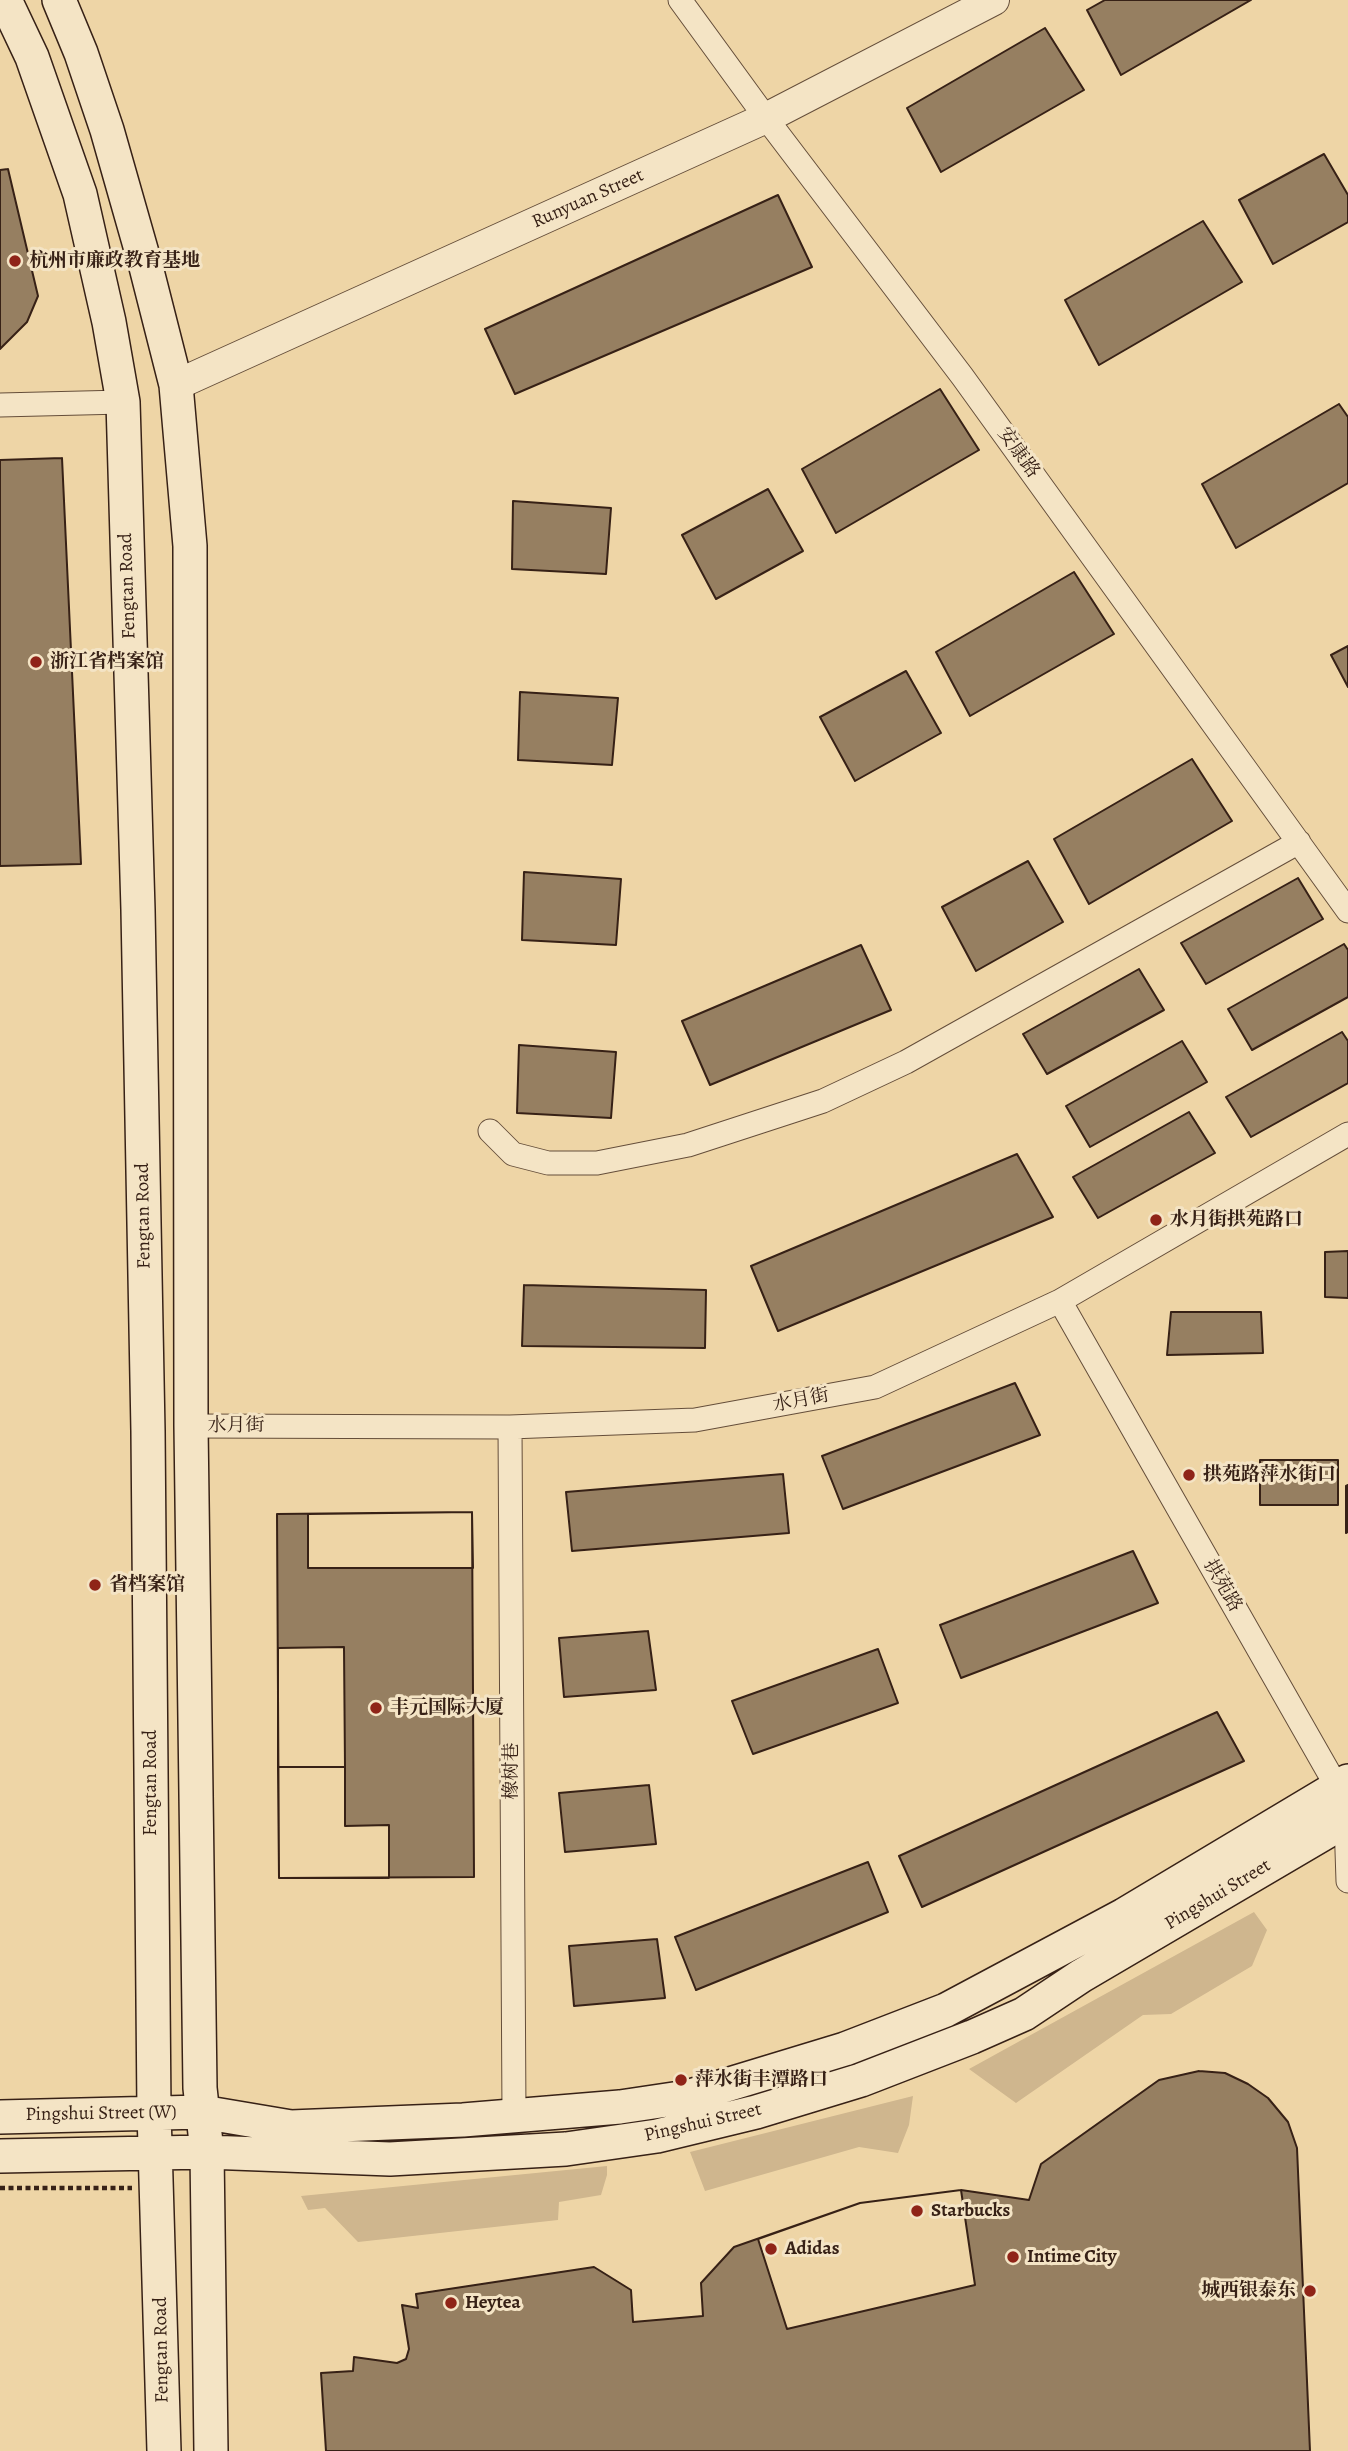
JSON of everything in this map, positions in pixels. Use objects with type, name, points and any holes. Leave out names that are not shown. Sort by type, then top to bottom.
[{"type":"main road","name":"Fengtan Road","points":[[5,0],[32,57],[80,194],[109,322],[122,402],[139,924],[148,1431],[154,2112],[164,2451]]},
{"type":"main road","points":[[59,0],[81,53],[107,130],[176,386],[190,546],[191,1426],[202,2112],[207,2152],[211,2451]]},
{"type":"main road","name":"Pingshui Street","points":[[202,2112],[291,2127],[463,2120],[620,2107],[687,2097],[845,2049],[946,2010],[1124,1915],[1342,1784]]},
{"type":"main road","name":"Pingshui Street","points":[[157,2154],[207,2152],[390,2159],[566,2149],[657,2136],[756,2112],[861,2080],[1024,2014],[1081,1976],[1347,1819]]},
{"type":"main road","name":"Pingshui Street (W)","points":[[0,2117],[202,2112]]},
{"type":"main road","points":[[0,2156],[157,2154]]},
{"type":"street","name":"安康路","points":[[680,0],[962,376],[1348,911]]},
{"type":"street","name":"Runyuan Street","points":[[176,386],[766,118],[994,0]]},
{"type":"street","points":[[0,405],[122,402]]},
{"type":"street","points":[[490,1131],[513,1154],[548,1163],[597,1163],[688,1145],[823,1101],[906,1062],[1299,842]]},
{"type":"street","name":"水月街","points":[[191,1426],[510,1427],[695,1420],[875,1387],[1060,1301],[1348,1134]]},
{"type":"street","name":"拱苑路","points":[[1060,1301],[1342,1784],[1347,1819],[1348,1881]]},
{"type":"street","name":"橡树巷","points":[[510,1427],[514,2115]]},
{"type":"path","points":[[0,2188],[158,2188]]},
{"type":"shaded area","points":[[1254,1912],[1267,1930],[1252,1966],[1171,2014],[1143,2015],[1016,2103],[969,2069]]},
{"type":"shaded area","points":[[913,2096],[909,2125],[898,2153],[859,2147],[705,2191],[690,2152]]},
{"type":"shaded area","points":[[607,2166],[601,2195],[559,2202],[558,2220],[358,2242],[325,2208],[308,2210],[301,2196]]},
{"type":"building","points":[[1105,0],[1251,0],[1121,75],[1087,10]]},
{"type":"building","points":[[1045,28],[1084,90],[941,172],[907,108]]},
{"type":"building","points":[[1324,154],[1348,195],[1348,222],[1273,264],[1239,200]]},
{"type":"building","name":"杭州市廉政教育基地","points":[[8,169],[38,296],[27,322],[0,349],[0,170]]},
{"type":"building","points":[[778,195],[812,267],[515,394],[485,329]]},
{"type":"building","points":[[1203,221],[1242,282],[1099,365],[1065,300]]},
{"type":"building","points":[[940,389],[979,450],[836,533],[802,469]]},
{"type":"building","points":[[1339,404],[1348,417],[1348,483],[1236,548],[1202,484]]},
{"type":"building","name":"浙江省档案馆","points":[[62,458],[81,864],[0,866],[0,460]]},
{"type":"building","points":[[768,489],[803,551],[716,599],[682,535]]},
{"type":"building","points":[[513,501],[611,508],[606,574],[512,569]]},
{"type":"building","points":[[1074,572],[1114,634],[970,716],[936,652]]},
{"type":"building","points":[[1348,646],[1348,687],[1331,655]]},
{"type":"building","points":[[906,671],[941,733],[855,781],[820,717]]},
{"type":"building","points":[[520,692],[618,698],[612,765],[518,760]]},
{"type":"building","points":[[1192,759],[1232,821],[1089,904],[1054,839]]},
{"type":"building","points":[[1028,861],[1063,922],[976,971],[942,907]]},
{"type":"building","points":[[524,872],[621,879],[616,945],[522,940]]},
{"type":"building","points":[[1298,878],[1323,919],[1206,984],[1181,943]]},
{"type":"building","points":[[1344,944],[1348,950],[1348,997],[1252,1050],[1228,1009]]},
{"type":"building","points":[[861,945],[891,1010],[710,1085],[682,1021]]},
{"type":"building","points":[[1139,969],[1164,1010],[1047,1074],[1023,1034]]},
{"type":"building","points":[[1342,1032],[1348,1041],[1348,1083],[1251,1137],[1226,1097]]},
{"type":"building","points":[[1182,1041],[1207,1082],[1090,1147],[1066,1106]]},
{"type":"building","points":[[519,1045],[616,1052],[611,1118],[517,1113]]},
{"type":"building","points":[[1189,1112],[1215,1153],[1098,1218],[1073,1177]]},
{"type":"building","points":[[1017,1154],[1053,1217],[778,1331],[751,1266]]},
{"type":"building","points":[[1348,1251],[1348,1298],[1325,1297],[1325,1252]]},
{"type":"building","points":[[524,1285],[706,1290],[705,1348],[522,1346]]},
{"type":"building","points":[[1171,1312],[1261,1312],[1263,1353],[1167,1355]]},
{"type":"building","points":[[1015,1383],[1040,1435],[843,1509],[822,1456]]},
{"type":"building","points":[[1260,1460],[1338,1460],[1338,1505],[1260,1505]]},
{"type":"building","points":[[783,1474],[789,1533],[572,1551],[566,1492]]},
{"type":"building","points":[[1348,1485],[1348,1532],[1346,1533],[1346,1486]]},
{"type":"building","points":[[472,1512],[473,1568],[308,1568],[308,1514]]},
{"type":"building","name":"丰元国际大厦","points":[[472,1512],[474,1877],[279,1878],[277,1514]]},
{"type":"building","points":[[1133,1551],[1158,1603],[961,1678],[940,1625]]},
{"type":"building","points":[[648,1631],[656,1690],[564,1697],[559,1638]]},
{"type":"building","points":[[344,1647],[345,1767],[278,1767],[278,1648]]},
{"type":"building","points":[[878,1649],[898,1703],[753,1754],[732,1701]]},
{"type":"building","points":[[1217,1712],[1244,1761],[922,1907],[899,1856]]},
{"type":"building","points":[[278,1767],[345,1767],[345,1826],[389,1825],[389,1878],[279,1878]]},
{"type":"building","points":[[649,1785],[656,1844],[565,1852],[559,1793]]},
{"type":"building","points":[[868,1862],[888,1912],[696,1990],[675,1937]]},
{"type":"building","points":[[657,1939],[665,1998],[574,2006],[569,1946]]},
{"type":"building","name":"Intime City","points":[[1199,2071],[1225,2073],[1268,2098],[1288,2122],[1297,2148],[1310,2451],[326,2451],[321,2373],[353,2371],[354,2357],[397,2363],[406,2359],[409,2349],[402,2305],[418,2308],[416,2294],[594,2267],[631,2290],[633,2322],[703,2316],[701,2283],[734,2247],[860,2203],[961,2190],[1029,2200],[1041,2164],[1159,2080]]},
{"type":"building","points":[[961,2190],[975,2285],[787,2329],[758,2239],[860,2203]]},
{"type":"place","name":"杭州市廉政教育基地","points":[[15,261]]},
{"type":"place","name":"浙江省档案馆","points":[[36,662]]},
{"type":"place","name":"水月街拱苑路口","points":[[1156,1220]]},
{"type":"place","name":"拱苑路萍水街口","points":[[1189,1475]]},
{"type":"place","name":"省档案馆","points":[[95,1585]]},
{"type":"place","name":"丰元国际大厦","points":[[376,1708]]},
{"type":"place","name":"萍水街丰潭路口","points":[[681,2080]]},
{"type":"place","name":"Starbucks","points":[[917,2211]]},
{"type":"place","name":"Adidas","points":[[771,2249]]},
{"type":"place","name":"Intime City","points":[[1013,2257]]},
{"type":"place","name":"城西银泰东","points":[[1310,2291]]},
{"type":"place","name":"Heytea","points":[[451,2303]]}]
